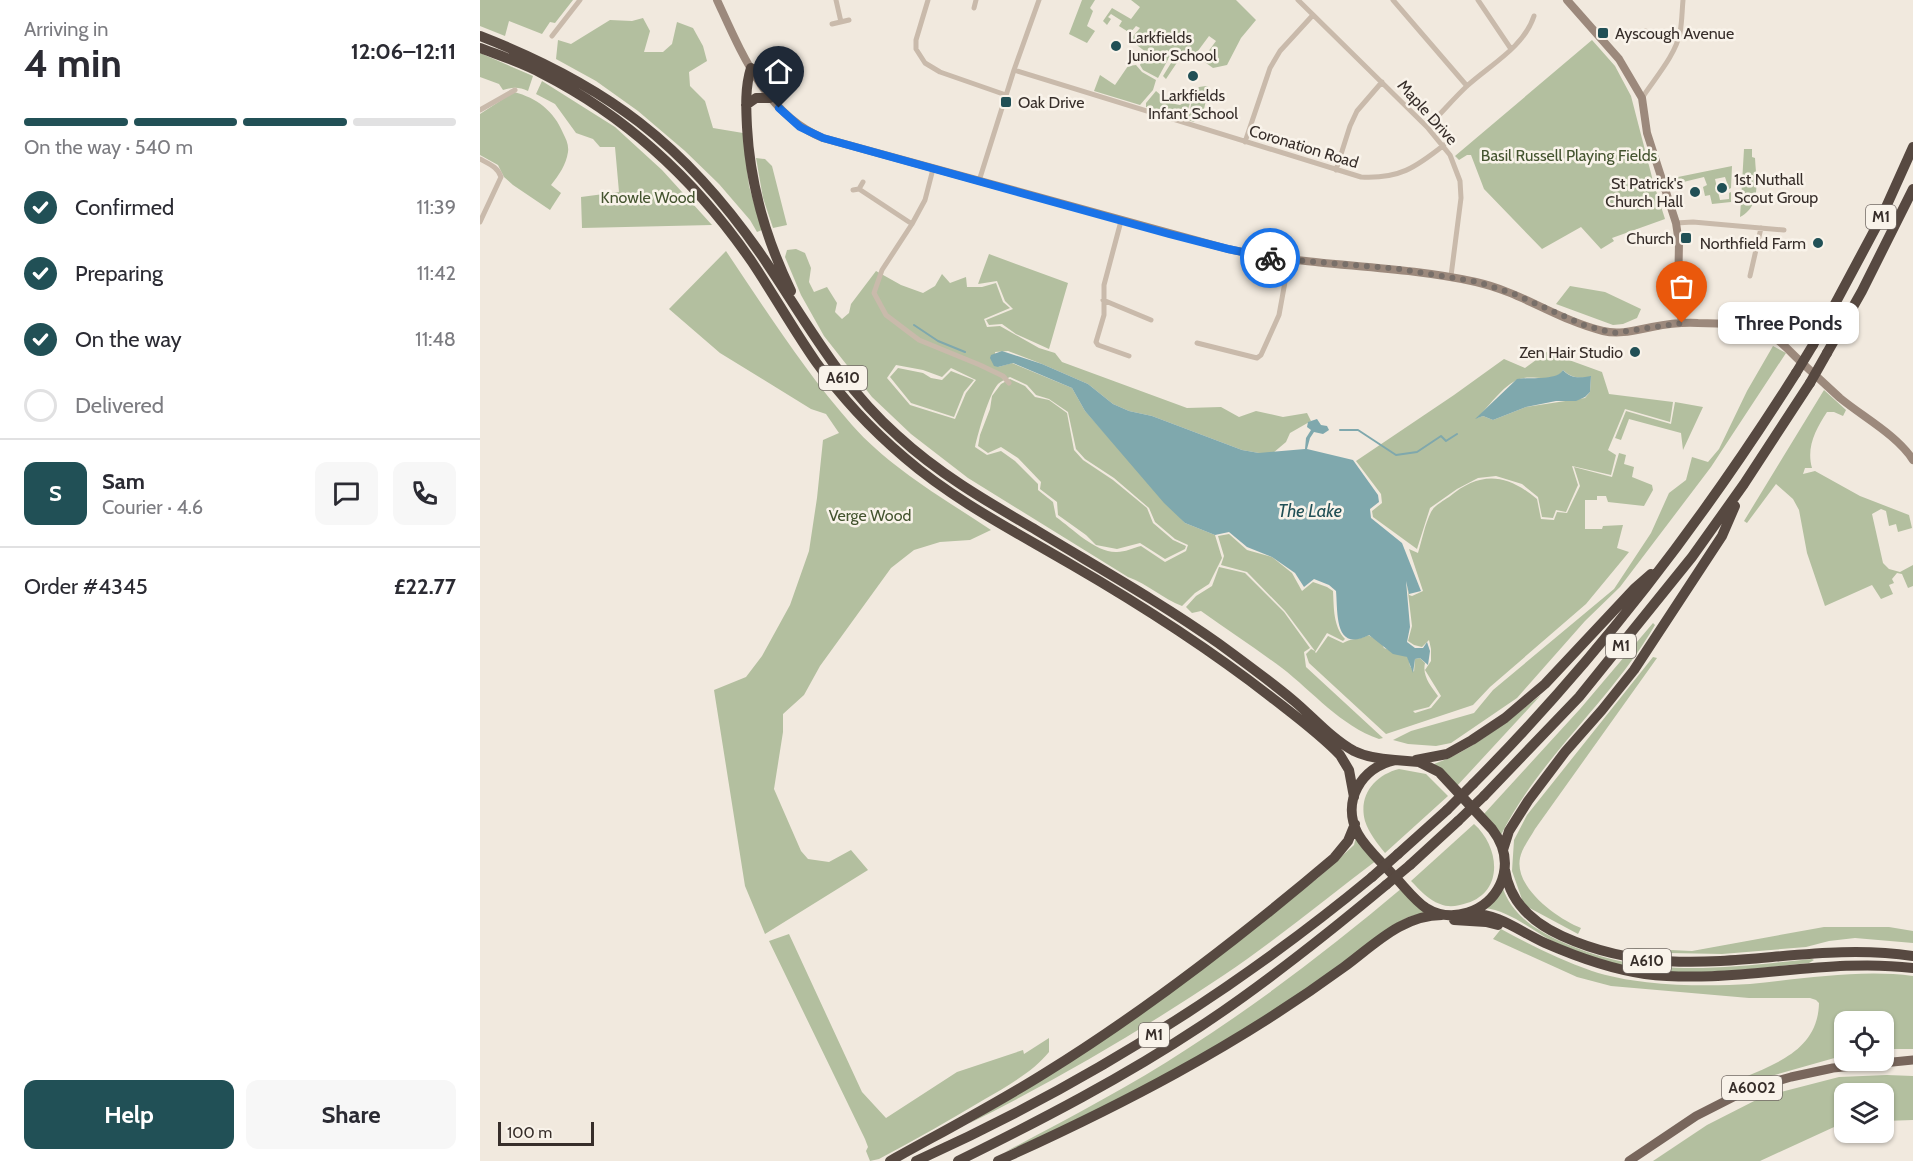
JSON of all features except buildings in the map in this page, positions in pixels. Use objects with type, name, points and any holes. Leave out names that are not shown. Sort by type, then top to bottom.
[{"type":"highway","name":"A610","points":[[480,36],[542,61],[586,84],[634,117],[665,142],[711,189],[733,216],[840,374],[864,403],[898,437],[929,462],[972,492],[1190,624],[1284,692],[1353,750],[1374,757],[1395,760]]},
{"type":"highway","name":"A610","points":[[480,48],[560,83],[614,116],[644,140],[683,176],[718,216],[753,263],[830,380],[891,446],[937,482],[987,515],[1150,611],[1246,677],[1340,755],[1349,770],[1354,797]]},
{"type":"highway","points":[[751,68],[747,79],[746,105],[748,148],[757,197],[774,254],[811,333]]},
{"type":"highway","points":[[746,105],[756,98],[770,98]]},
{"type":"highway","name":"M1","points":[[916,1161],[1064,1088],[1187,1015],[1279,951],[1372,877],[1473,784],[1564,689],[1671,556],[1741,459],[1813,345],[1882,216],[1913,147]]},
{"type":"highway","name":"M1","points":[[958,1161],[1047,1117],[1200,1027],[1287,965],[1386,885],[1484,796],[1579,697],[1692,557],[1744,484],[1810,383],[1862,291],[1913,189]]},
{"type":"highway","points":[[1503,850],[1509,831],[1528,801],[1565,752],[1634,670],[1722,536],[1744,484]]},
{"type":"highway","name":"M1","points":[[1410,760],[1428,759],[1447,754],[1504,718],[1545,684],[1635,588],[1671,556]]},
{"type":"highway","points":[[998,1161],[1104,1113],[1218,1050],[1295,1001],[1397,927],[1412,919],[1428,915],[1442,915],[1469,913],[1490,900],[1505,870],[1503,850],[1492,829],[1439,772],[1425,764],[1410,760],[1383,762],[1362,779],[1354,797],[1355,824],[1365,844],[1420,903],[1442,915]]},
{"type":"highway","name":"M1","points":[[890,1161],[1030,1083],[1108,1032],[1176,983],[1281,903],[1334,858],[1348,841],[1355,824]]},
{"type":"highway","name":"A610","points":[[1505,870],[1515,900],[1535,920],[1572,940],[1625,957],[1680,963],[1827,954],[1913,956]]},
{"type":"highway","name":"A610","points":[[1469,913],[1495,916],[1523,932],[1600,964],[1656,975],[1716,975],[1856,965],[1913,968]]},
{"type":"highway","points":[[1380,940],[1415,923],[1437,920],[1486,922],[1523,932]]},
{"type":"main road","name":"A6002","points":[[1894,1063],[1913,1060]]},
{"type":"main road","name":"A6002","points":[[1894,1063],[1913,1067]]},
{"type":"main road","name":"A6002","points":[[1629,1161],[1696,1116],[1749,1089],[1834,1068]]},
{"type":"street","points":[[552,36],[580,0]]},
{"type":"street","points":[[717,0],[751,68],[770,98],[788,118],[810,133],[1228,249],[1290,260],[1390,268],[1451,276],[1502,290],[1562,316],[1608,332],[1623,333],[1682,323],[1739,326],[1771,336],[1839,397],[1898,442],[1913,460]]},
{"type":"street","points":[[836,0],[840,22]]},
{"type":"street","points":[[928,0],[916,40],[916,49],[925,63],[940,72],[1006,95]]},
{"type":"street","points":[[974,8],[976,0]]},
{"type":"street","points":[[979,181],[1039,0]]},
{"type":"street","name":"Maple Drive","points":[[1298,0],[1444,145],[1456,167],[1461,198],[1451,276]]},
{"type":"street","points":[[1392,0],[1467,86]]},
{"type":"street","points":[[1479,0],[1511,49]]},
{"type":"street","points":[[1567,0],[1619,59],[1642,98],[1647,133],[1676,223],[1679,243],[1678,301],[1682,323]]},
{"type":"street","points":[[1642,98],[1678,40],[1681,31],[1683,0]]},
{"type":"street","points":[[1245,142],[1270,68],[1280,51],[1313,15]]},
{"type":"street","points":[[1427,127],[1467,86],[1526,34],[1533,19],[1524,20]]},
{"type":"street","points":[[832,24],[849,20]]},
{"type":"street","points":[[1645,31],[1678,40]]},
{"type":"street","name":"Coronation Road","points":[[1014,70],[1361,177],[1383,178],[1394,175],[1419,165],[1444,145]]},
{"type":"street","points":[[1336,170],[1353,118],[1382,82]]},
{"type":"street","points":[[480,110],[515,90]]},
{"type":"street","points":[[480,159],[494,166],[501,177],[480,222]]},
{"type":"street","points":[[933,169],[925,200],[882,270],[874,293],[886,315],[920,340],[1003,376],[1009,383]]},
{"type":"street","points":[[860,189],[863,182]]},
{"type":"street","points":[[853,190],[860,189],[912,224]]},
{"type":"street","points":[[1121,221],[1104,285],[1104,315],[1096,342],[1098,345],[1129,356]]},
{"type":"street","points":[[1676,223],[1693,222],[1784,230]]},
{"type":"street","points":[[1750,276],[1761,228]]},
{"type":"street","points":[[1197,343],[1257,358],[1261,355],[1280,315],[1290,260]]},
{"type":"street","points":[[1103,300],[1151,320]]},
{"type":"green space","points":[[480,0],[573,0],[555,23],[550,22],[542,34],[509,21],[505,36],[480,26]]},
{"type":"green space","points":[[1082,0],[1095,0],[1090,8],[1093,11],[1087,26],[1095,31],[1087,43],[1069,34]]},
{"type":"green space","points":[[1131,0],[1236,0],[1256,20],[1241,38],[1227,65],[1213,68],[1202,60],[1216,41],[1209,36],[1189,63],[1182,55],[1166,79],[1163,76],[1176,55],[1172,52],[1158,78],[1143,70],[1140,65],[1146,52],[1130,40],[1140,28],[1136,26],[1130,33],[1119,26],[1122,21],[1111,14],[1107,25],[1103,21],[1112,8],[1131,19],[1140,7]]},
{"type":"green space","points":[[643,18],[650,31],[644,52],[663,52],[672,44],[677,22],[693,28],[703,46],[707,61],[689,72],[690,86],[705,101],[713,128],[743,133],[749,186],[762,230],[757,232],[750,220],[719,184],[638,111],[596,81],[556,59],[558,40],[571,44],[610,20],[632,21]]},
{"type":"green space","name":"Basil Russell Playing Fields","points":[[1592,40],[1615,66],[1631,96],[1665,219],[1612,238],[1614,241],[1601,249],[1581,227],[1542,249],[1484,189],[1471,155],[1459,160],[1455,156]]},
{"type":"green space","points":[[480,53],[533,76],[528,91],[516,88],[503,90],[499,84],[480,77]]},
{"type":"green space","points":[[1136,65],[1142,72],[1156,80],[1153,90],[1140,105],[1094,91],[1100,75],[1115,85],[1128,66]]},
{"type":"green space","name":"Knowle Wood","points":[[542,81],[615,127],[662,170],[712,225],[582,228],[581,197],[619,192],[615,147],[600,147],[593,139],[576,133],[555,104],[536,94]]},
{"type":"green space","points":[[1199,87],[1209,87],[1204,109],[1194,122],[1188,120],[1193,95]]},
{"type":"green space","points":[[1156,91],[1170,103],[1180,105],[1185,102],[1190,103],[1185,118],[1146,107],[1146,103]]},
{"type":"green space","points":[[514,92],[544,106],[555,118],[567,142],[566,161],[551,185],[561,193],[550,210],[513,185],[504,177],[498,165],[480,155],[480,114]]},
{"type":"green space","points":[[1744,149],[1752,149],[1752,157],[1755,158],[1756,191],[1752,206],[1740,217]]},
{"type":"green space","points":[[756,158],[765,159],[772,166],[787,225],[773,228],[763,198]]},
{"type":"green space","points":[[1732,166],[1731,188],[1729,189],[1725,177],[1715,179],[1720,200],[1729,199],[1731,192],[1731,202],[1712,204],[1710,195],[1705,196],[1703,187],[1707,185],[1704,177],[1675,184],[1673,178]]},
{"type":"green space","points":[[796,249],[805,253],[811,268],[809,282],[814,292],[827,287],[837,303],[835,312],[842,319],[849,313],[851,304],[876,271],[901,285],[923,293],[935,286],[942,274],[950,283],[966,277],[967,287],[982,287],[996,283],[1003,302],[1010,308],[984,319],[987,327],[1000,326],[1039,348],[1055,353],[1062,362],[1187,408],[1221,407],[1239,417],[1256,411],[1283,417],[1307,413],[1311,421],[1290,433],[1286,442],[1273,453],[1242,450],[1152,416],[1129,411],[1113,404],[1088,384],[1042,364],[1008,351],[995,352],[998,367],[1012,363],[1072,388],[1085,411],[1185,523],[1215,535],[1222,558],[1209,584],[1195,593],[1182,606],[1128,577],[968,478],[911,434],[872,397],[824,336],[801,295],[785,257],[787,250]],"holes":[[[896,365],[923,370],[942,377],[951,368],[976,380],[966,393],[955,419],[910,405],[887,378]],[[1010,377],[1027,385],[1036,395],[1049,399],[1068,412],[1076,449],[1085,459],[1114,478],[1149,508],[1155,522],[1175,539],[1188,545],[1186,551],[1165,562],[1141,546],[1120,552],[1101,549],[1056,517],[1053,502],[1038,490],[1038,484],[1015,461],[1001,451],[987,455],[975,447],[991,396],[999,383]]]},
{"type":"green space","name":"Verge Wood","points":[[726,251],[802,362],[835,405],[867,441],[900,469],[991,530],[970,540],[940,542],[914,550],[891,568],[820,666],[804,695],[783,714],[783,732],[774,789],[801,851],[808,859],[829,862],[851,850],[868,870],[765,934],[745,886],[714,690],[746,677],[762,656],[790,605],[809,551],[823,440],[839,433],[826,414],[811,409],[720,353],[669,309]]},
{"type":"green space","points":[[989,254],[1068,283],[1049,349],[1016,334],[1002,324],[989,325],[986,320],[1013,309],[1005,301],[997,281],[978,284]]},
{"type":"green space","points":[[1570,286],[1605,292],[1641,309],[1637,318],[1623,324],[1613,325],[1556,304]]},
{"type":"green space","points":[[1773,346],[1786,353],[1711,467],[1620,587],[1585,621],[1517,698],[1451,743],[1436,746],[1408,744],[1393,740],[1411,731],[1474,713],[1493,690],[1614,589],[1651,533],[1669,493],[1686,480],[1692,457],[1708,462],[1719,449],[1747,391]]},
{"type":"green space","points":[[1547,352],[1602,372],[1609,394],[1673,402],[1670,422],[1625,409],[1608,450],[1616,455],[1611,475],[1572,466],[1578,485],[1566,512],[1556,510],[1553,518],[1542,517],[1538,497],[1522,484],[1496,476],[1478,478],[1457,489],[1430,508],[1417,549],[1373,517],[1372,511],[1382,503],[1381,494],[1356,461],[1504,359],[1525,368]],"holes":[[[1563,370],[1576,377],[1591,377],[1590,392],[1585,398],[1526,407],[1493,420],[1483,416],[1477,418],[1504,389],[1517,380],[1551,378]]]},
{"type":"green space","points":[[898,368],[942,380],[951,371],[974,380],[964,392],[954,417],[911,403],[890,377]]},
{"type":"green space","points":[[1010,379],[1025,386],[1035,397],[1049,400],[1067,413],[1074,450],[1083,460],[1113,480],[1147,508],[1153,523],[1173,540],[1186,546],[1185,549],[1165,559],[1140,543],[1117,549],[1096,545],[1058,515],[1057,502],[1040,489],[1041,482],[1018,458],[1001,447],[988,453],[978,446],[992,396],[1001,384]]},
{"type":"green space","points":[[1824,390],[1846,410],[1843,416],[1827,412],[1811,446],[1812,468],[1805,468],[1803,474],[1815,471],[1860,496],[1909,515],[1912,528],[1898,532],[1896,524],[1889,526],[1886,511],[1881,509],[1872,514],[1883,563],[1889,569],[1900,572],[1913,565],[1913,586],[1908,588],[1902,574],[1897,573],[1892,579],[1894,583],[1889,585],[1893,594],[1881,599],[1872,585],[1825,606],[1807,553],[1799,510],[1793,499],[1776,484],[1747,523],[1744,521]]},
{"type":"green space","points":[[1675,402],[1703,407],[1683,450],[1681,433],[1629,419],[1621,440],[1615,438],[1626,411],[1671,424]]},
{"type":"green space","points":[[1619,453],[1626,455],[1624,464],[1634,467],[1632,477],[1652,485],[1653,490],[1644,506],[1608,502],[1606,496],[1597,496],[1597,500],[1585,500],[1585,529],[1623,525],[1617,548],[1629,552],[1586,604],[1490,687],[1473,705],[1386,734],[1309,663],[1306,654],[1311,649],[1315,651],[1285,611],[1247,572],[1221,565],[1224,556],[1218,536],[1229,534],[1247,550],[1272,557],[1292,573],[1302,591],[1313,582],[1333,591],[1336,623],[1345,639],[1343,641],[1327,633],[1315,652],[1328,636],[1343,643],[1368,635],[1381,642],[1384,648],[1408,657],[1414,672],[1415,659],[1420,658],[1425,663],[1424,668],[1428,681],[1438,696],[1429,707],[1413,711],[1415,713],[1431,708],[1441,696],[1425,670],[1431,661],[1429,640],[1422,647],[1408,641],[1412,626],[1407,584],[1409,595],[1423,591],[1409,549],[1418,553],[1432,510],[1471,483],[1493,478],[1515,484],[1526,490],[1537,499],[1541,519],[1554,520],[1557,512],[1567,513],[1580,486],[1574,467],[1612,477]]},
{"type":"green space","points":[[1219,567],[1245,573],[1284,612],[1310,648],[1304,652],[1306,667],[1383,738],[1379,739],[1352,726],[1262,653],[1201,611],[1192,613],[1186,607],[1196,596],[1212,586]]},
{"type":"green space","points":[[1653,623],[1655,625],[1637,653],[1535,780],[1501,835],[1483,815],[1580,709]]},
{"type":"green space","points":[[1653,657],[1657,658],[1535,829],[1521,854],[1520,869],[1531,891],[1550,910],[1581,928],[1578,934],[1524,905],[1512,871],[1514,840],[1527,815]]},
{"type":"green space","points":[[1541,695],[1456,787],[1434,764],[1477,742]]},
{"type":"green space","points":[[1399,769],[1426,774],[1448,796],[1385,853],[1365,821],[1364,803],[1366,795],[1376,781]]},
{"type":"green space","points":[[1474,824],[1489,844],[1493,856],[1493,879],[1488,889],[1467,903],[1447,906],[1436,902],[1411,881]]},
{"type":"green space","points":[[1356,837],[1377,860],[1263,947],[1224,975],[1130,1035],[1034,1090],[968,1124],[1050,1075],[1318,878],[1354,845]]},
{"type":"green space","points":[[1502,886],[1517,913],[1533,926],[1560,941],[1623,962],[1684,968],[1716,968],[1814,960],[1809,963],[1731,971],[1692,973],[1642,970],[1600,960],[1569,949],[1506,914],[1484,908]]},
{"type":"green space","points":[[1402,888],[1427,912],[1408,917],[1395,924],[1350,958],[1256,1022],[1208,1051],[1108,1105],[1005,1152],[1120,1090],[1215,1031],[1297,972]]},
{"type":"green space","points":[[1824,927],[1889,927],[1913,931],[1913,943],[1855,938],[1806,947],[1722,954],[1669,953],[1628,948],[1692,951]]},
{"type":"green space","points":[[1501,929],[1545,952],[1592,971],[1629,980],[1649,982],[1731,985],[1852,974],[1913,976],[1913,1049],[1894,1049],[1894,1011],[1834,1011],[1834,1058],[1757,1080],[1747,1085],[1745,1077],[1784,1059],[1804,1042],[1817,1018],[1819,1003],[1816,1000],[1810,998],[1749,998],[1611,986],[1577,977],[1493,939]]},
{"type":"green space","points":[[789,934],[862,1092],[886,1118],[957,1072],[1023,1050],[1024,1054],[1049,1038],[1049,1052],[1028,1072],[1002,1089],[906,1145],[879,1159],[870,1161],[865,1139],[769,941]]},
{"type":"green space","points":[[1913,1076],[1913,1120],[1894,1121],[1894,1083],[1834,1083],[1834,1127],[1760,1161],[1653,1161],[1707,1125],[1762,1097],[1839,1077]]},
{"type":"water","name":"The Lake","points":[[1002,351],[1042,364],[1088,384],[1113,404],[1129,411],[1152,416],[1242,450],[1259,453],[1305,449],[1306,438],[1311,430],[1307,427],[1308,422],[1317,419],[1321,425],[1327,426],[1329,430],[1323,434],[1314,432],[1307,449],[1353,460],[1378,495],[1379,502],[1370,509],[1371,518],[1402,543],[1421,591],[1409,594],[1406,581],[1410,627],[1407,642],[1415,648],[1423,648],[1427,642],[1430,651],[1428,665],[1420,658],[1415,659],[1413,673],[1407,657],[1393,654],[1369,635],[1349,639],[1344,635],[1338,619],[1336,591],[1329,585],[1314,579],[1304,587],[1295,573],[1272,557],[1247,547],[1229,532],[1215,535],[1185,523],[1164,503],[1085,411],[1072,388],[1013,363],[994,366],[991,355]]},
{"type":"water","points":[[1563,370],[1576,377],[1591,376],[1590,392],[1585,397],[1576,401],[1556,401],[1526,407],[1493,420],[1483,416],[1475,419],[1517,379],[1555,376]]},
{"type":"waterway","points":[[914,325],[938,341],[965,352]]},
{"type":"waterway","points":[[1340,430],[1358,430],[1396,455],[1417,452],[1441,436],[1446,441],[1457,434]]},
{"type":"way so far","points":[[1270,258],[1400,269],[1451,276],[1514,294],[1586,326],[1614,333],[1682,323]]},
{"type":"place","name":"Ayscough Avenue","points":[[1603,33]]},
{"type":"place","name":"Larkfields Junior School","points":[[1116,46]]},
{"type":"place","name":"Larkfields Infant School","points":[[1193,76]]},
{"type":"place","name":"Oak Drive","points":[[1006,102]]},
{"type":"place","name":"1st Nuthall Scout Group","points":[[1722,188]]},
{"type":"place","name":"St Patrick's Church Hall","points":[[1695,192]]},
{"type":"place","name":"Church","points":[[1686,238]]},
{"type":"place","name":"Northfield Farm","points":[[1818,243]]},
{"type":"place","name":"Three Ponds","points":[[1682,323]]},
{"type":"place","name":"Zen Hair Studio","points":[[1635,352]]},
{"type":"route","points":[[779,108],[800,127],[823,138],[1169,234],[1270,258]]}]
